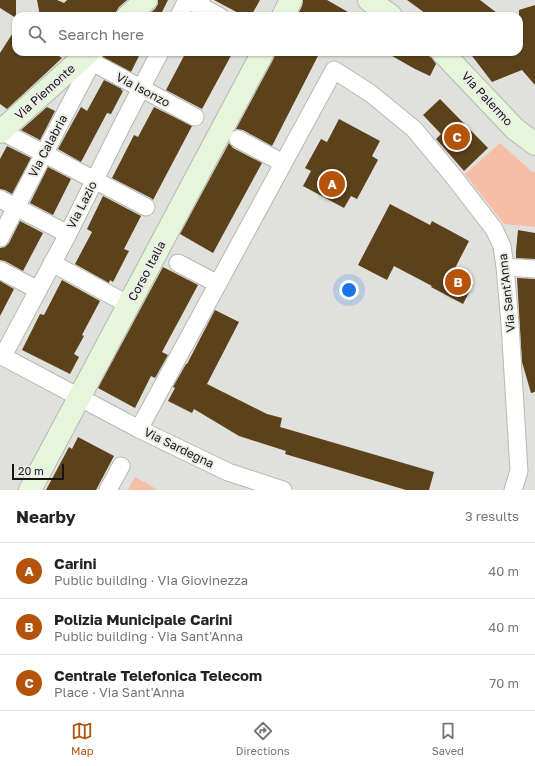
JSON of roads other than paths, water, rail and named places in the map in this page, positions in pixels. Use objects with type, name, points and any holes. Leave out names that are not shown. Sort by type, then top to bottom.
[{"type":"street","points":[[132,12],[146,0]]},
{"type":"street","points":[[181,12],[187,0],[198,2],[213,12]]},
{"type":"street","points":[[285,12],[291,0]]},
{"type":"street","points":[[369,0],[386,12]]},
{"type":"street","name":"Via Piemonte","points":[[0,131],[91,56]]},
{"type":"street","name":"Via Calabria","points":[[0,238],[44,154],[92,56]]},
{"type":"street","name":"Via Isonzo","points":[[93,56],[140,89],[195,118]]},
{"type":"street","name":"Via Lazio","points":[[2,356],[68,234],[158,56]]},
{"type":"street","name":"Corso Italia","points":[[30,490],[262,56]]},
{"type":"street","name":"Via Palermo","points":[[446,56],[516,129],[535,144]]},
{"type":"street","name":"Via Sant'Anna","points":[[283,163],[334,70],[370,93],[414,129],[494,229],[502,246],[510,324],[519,471],[513,490]]},
{"type":"street","points":[[0,131],[146,207]]},
{"type":"street","points":[[139,429],[283,163],[238,139]]},
{"type":"street","points":[[0,199],[68,234]]},
{"type":"street","points":[[52,263],[129,305]]},
{"type":"street","points":[[178,263],[218,284]]},
{"type":"street","points":[[505,267],[535,269]]},
{"type":"street","points":[[0,270],[38,290]]},
{"type":"street","name":"Via Sardegna","points":[[2,356],[139,429],[228,472],[283,490]]},
{"type":"street","points":[[108,490],[121,466]]},
{"type":"place","name":"Centrale Telefonica Telecom","points":[[457,137]]},
{"type":"place","name":"Carini","points":[[332,184]]},
{"type":"place","name":"Polizia Municipale Carini","points":[[458,282]]}]
